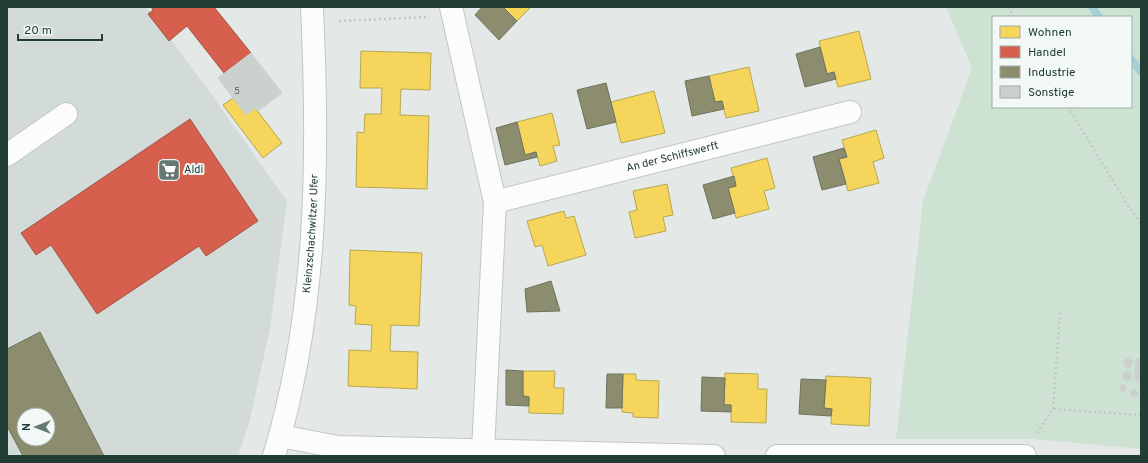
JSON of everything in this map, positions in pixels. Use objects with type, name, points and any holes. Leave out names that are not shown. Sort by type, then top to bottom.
[{"type":"street","points":[[452,12],[495,202],[484,452]]},
{"type":"street","name":"Kleinzschachwitzer Ufer","points":[[274,456],[298,356],[309,279],[314,153],[313,14]]},
{"type":"street","name":"An der Schiffswerft","points":[[495,202],[850,112]]},
{"type":"street","points":[[7,155],[66,114]]},
{"type":"street","points":[[280,436],[338,447],[484,452],[714,456]]},
{"type":"street","points":[[777,456],[1023,456]]},
{"type":"path","points":[[1008,7],[1013,16]]},
{"type":"path","points":[[313,14],[452,12]]},
{"type":"path","points":[[1069,108],[1141,224]]},
{"type":"path","points":[[1023,456],[1053,409],[1060,311]]},
{"type":"path","points":[[1053,409],[1141,415]]},
{"type":"shaded area","points":[[7,7],[146,7],[209,91],[287,201],[270,328],[249,424],[238,456],[7,456]]},
{"type":"green space","points":[[946,7],[1141,7],[1141,449],[1034,439],[896,439],[923,201],[972,68]]},
{"type":"building: Wohnen","points":[[503,7],[531,7],[517,21]]},
{"type":"building: Wohnen","points":[[859,31],[871,79],[838,87],[834,72],[827,74],[819,41]]},
{"type":"building: Wohnen","points":[[361,51],[431,53],[430,90],[401,89],[400,115],[429,116],[427,189],[356,187],[357,132],[364,133],[365,114],[381,114],[382,88],[360,88]]},
{"type":"building: Wohnen","points":[[749,67],[759,111],[726,118],[722,101],[715,102],[709,76]]},
{"type":"building: Wohnen","points":[[654,91],[665,133],[621,143],[611,102]]},
{"type":"building: Wohnen","points":[[233,98],[246,115],[255,108],[282,143],[263,158],[223,105]]},
{"type":"building: Wohnen","points":[[552,113],[560,145],[553,146],[557,161],[540,166],[536,152],[525,155],[517,122]]},
{"type":"building: Wohnen","points":[[876,130],[884,158],[873,162],[879,183],[848,191],[839,159],[847,157],[842,140]]},
{"type":"building: Wohnen","points":[[767,158],[775,188],[764,191],[769,209],[736,218],[728,188],[736,186],[731,168]]},
{"type":"building: Wohnen","points":[[667,184],[673,215],[663,217],[666,231],[635,238],[629,212],[637,210],[633,191]]},
{"type":"building: Wohnen","points":[[564,211],[566,218],[574,216],[586,255],[548,266],[542,245],[535,247],[527,221]]},
{"type":"building: Wohnen","points":[[350,250],[422,253],[419,326],[391,325],[390,351],[418,352],[417,389],[348,386],[349,350],[371,351],[372,325],[355,324],[356,306],[349,305]]},
{"type":"building: Wohnen","points":[[523,371],[555,371],[554,388],[564,388],[563,414],[529,413],[529,397],[523,396]]},
{"type":"building: Wohnen","points":[[725,373],[758,374],[758,389],[767,389],[766,423],[731,422],[731,405],[724,405]]},
{"type":"building: Wohnen","points":[[623,374],[636,374],[636,380],[659,381],[658,418],[633,417],[633,413],[622,412]]},
{"type":"building: Wohnen","points":[[826,376],[871,378],[869,426],[831,424],[832,409],[824,408]]},
{"type":"building: Handel","points":[[151,7],[214,7],[251,53],[224,73],[187,26],[169,41],[148,14],[153,10]]},
{"type":"building: Handel","name":"Aldi","points":[[190,119],[258,221],[206,256],[199,246],[97,314],[51,245],[36,255],[21,233]]},
{"type":"building: Industrie","points":[[482,7],[503,7],[517,21],[499,40],[475,15]]},
{"type":"building: Industrie","points":[[820,47],[827,74],[834,72],[836,79],[805,87],[796,54]]},
{"type":"building: Industrie","points":[[709,76],[715,102],[722,101],[724,109],[692,116],[685,81]]},
{"type":"building: Industrie","points":[[606,83],[616,122],[587,129],[577,90]]},
{"type":"building: Industrie","points":[[517,122],[525,155],[536,152],[537,157],[505,165],[496,128]]},
{"type":"building: Industrie","points":[[844,148],[847,157],[839,159],[846,184],[822,190],[813,157]]},
{"type":"building: Industrie","points":[[734,176],[736,186],[728,188],[735,213],[713,219],[703,185]]},
{"type":"building: Industrie","points":[[551,281],[560,311],[527,312],[525,289]]},
{"type":"building: Industrie","points":[[40,332],[104,456],[23,456],[18,447],[56,447],[56,407],[16,407],[16,443],[7,426],[7,349]]},
{"type":"building: Industrie","points":[[506,370],[523,371],[523,396],[529,397],[529,406],[506,405]]},
{"type":"building: Industrie","points":[[607,374],[623,374],[622,408],[606,408]]},
{"type":"building: Industrie","points":[[702,377],[725,378],[724,405],[731,405],[731,412],[701,411]]},
{"type":"building: Industrie","points":[[801,379],[826,380],[824,408],[832,409],[831,416],[799,414]]},
{"type":"building: Sonstige","points":[[251,53],[282,93],[258,111],[255,108],[246,115],[218,78]]},
{"type":"building: Sonstige","points":[[1128,358],[1133,363],[1128,368],[1123,363]]},
{"type":"building: Sonstige","points":[[1136,359],[1141,359],[1141,381],[1135,381]]},
{"type":"building: Sonstige","points":[[1127,371],[1132,376],[1127,381],[1122,376]]},
{"type":"building: Sonstige","points":[[1123,384],[1126,385],[1126,391],[1123,392],[1120,391],[1119,388],[1120,385]]},
{"type":"building: Sonstige","points":[[1134,389],[1137,390],[1137,396],[1134,397],[1131,396],[1130,393],[1131,390]]},
{"type":"waterway","points":[[1092,7],[1098,16]]},
{"type":"waterway","points":[[1132,60],[1141,72]]},
{"type":"place","name":"Aldi","points":[[169,170]]}]
